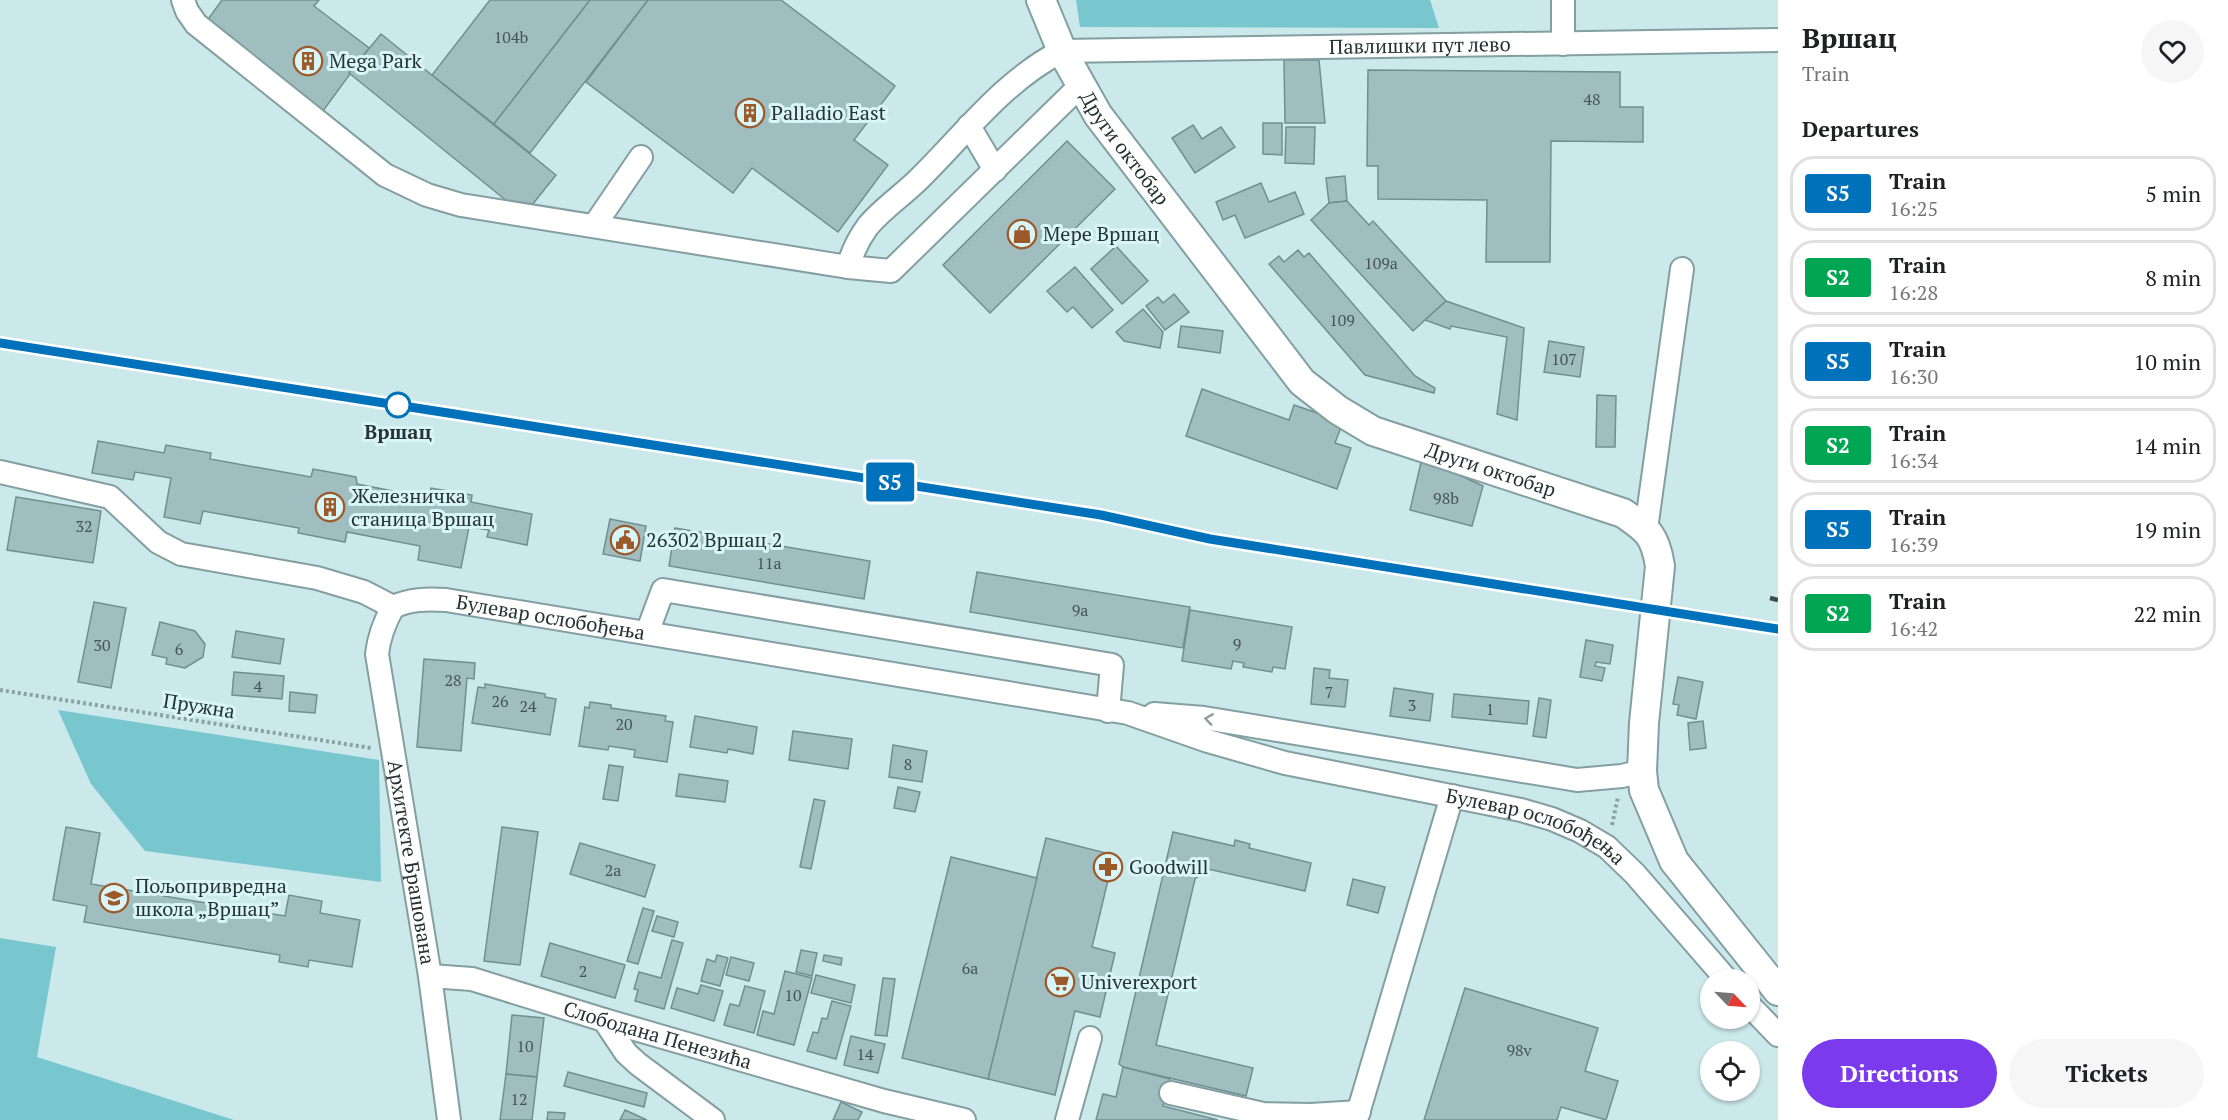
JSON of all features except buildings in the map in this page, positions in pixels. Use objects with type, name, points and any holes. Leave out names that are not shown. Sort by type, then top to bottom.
[{"type":"main road","name":"Други октобар","points":[[1041,0],[1062,51],[1098,115],[1302,382],[1338,410],[1373,431],[1623,513],[1646,529]]},
{"type":"main road","points":[[1646,529],[1657,546],[1660,566],[1644,723],[1632,774],[1644,790],[1674,861],[1778,991]]},
{"type":"street","points":[[183,0],[196,24],[385,176],[427,195],[461,205],[848,267],[891,271],[1081,85]]},
{"type":"street","points":[[1563,0],[1563,44]]},
{"type":"street","name":"Павлишки пут лево","points":[[1062,51],[1778,40]]},
{"type":"street","points":[[848,267],[857,244],[869,225],[920,178],[992,102],[1047,59],[1062,51]]},
{"type":"street","points":[[969,126],[995,170]]},
{"type":"street","points":[[594,226],[641,157]]},
{"type":"street","points":[[1646,529],[1682,269]]},
{"type":"street","points":[[0,472],[110,497],[158,542],[181,554],[317,578],[364,592],[393,607]]},
{"type":"street","points":[[646,633],[663,590],[1112,665],[1118,712]]},
{"type":"street","name":"Булевар ослобођења","points":[[393,607],[407,600],[446,600],[1118,712],[1204,718],[1577,780],[1632,774]]},
{"type":"street","name":"Архитекте Брашована","points":[[393,607],[381,630],[377,654],[430,976],[449,1120]]},
{"type":"street","name":"Булевар ослобођења","points":[[1118,712],[1208,741],[1291,764],[1452,796],[1552,819],[1580,831],[1607,847],[1635,874],[1717,969]]},
{"type":"street","points":[[1275,729],[1280,745],[1291,764]]},
{"type":"street","name":"Булевар ослобођења","points":[[1208,741],[1275,729]]},
{"type":"street","points":[[1171,1093],[1262,1117],[1358,1116],[1452,796]]},
{"type":"street","name":"Слободана Пенезића","points":[[430,976],[472,979],[604,1020],[884,1101],[964,1120]]},
{"type":"street","points":[[1760,1016],[1778,1035]]},
{"type":"street","points":[[604,1020],[616,1040],[632,1058],[713,1120]]},
{"type":"street","points":[[1067,1120],[1090,1038]]},
{"type":"path","name":"Пружна","points":[[0,690],[393,752]]},
{"type":"path","points":[[1607,847],[1632,774]]},
{"type":"shaded area","points":[[1076,0],[1430,0],[1439,28],[1080,27]]},
{"type":"shaded area","points":[[58,710],[379,760],[381,882],[145,851],[91,784]]},
{"type":"shaded area","points":[[0,938],[56,947],[37,1057],[234,1120],[0,1120]]},
{"type":"railway","points":[[0,343],[1101,515],[1210,539],[1778,629]]},
{"type":"railway","points":[[1770,598],[1778,600]]},
{"type":"train","name":"S5","points":[[0,343],[1101,515],[1210,539],[1778,629]]},
{"type":"place","name":"Mega Park","points":[[308,61]]},
{"type":"place","name":"Palladio East","points":[[750,113]]},
{"type":"place","name":"Мере Вршац","points":[[1022,234]]},
{"type":"place","name":"Вршац","points":[[398,405]]},
{"type":"place","name":"Железничка станица Вршац","points":[[330,507]]},
{"type":"place","name":"26302 Вршац 2","points":[[625,540]]},
{"type":"place","name":"Goodwill","points":[[1108,867]]},
{"type":"place","name":"Пољопривредна школа „Вршац”","points":[[114,898]]},
{"type":"place","name":"Univerexport","points":[[1060,982]]}]
